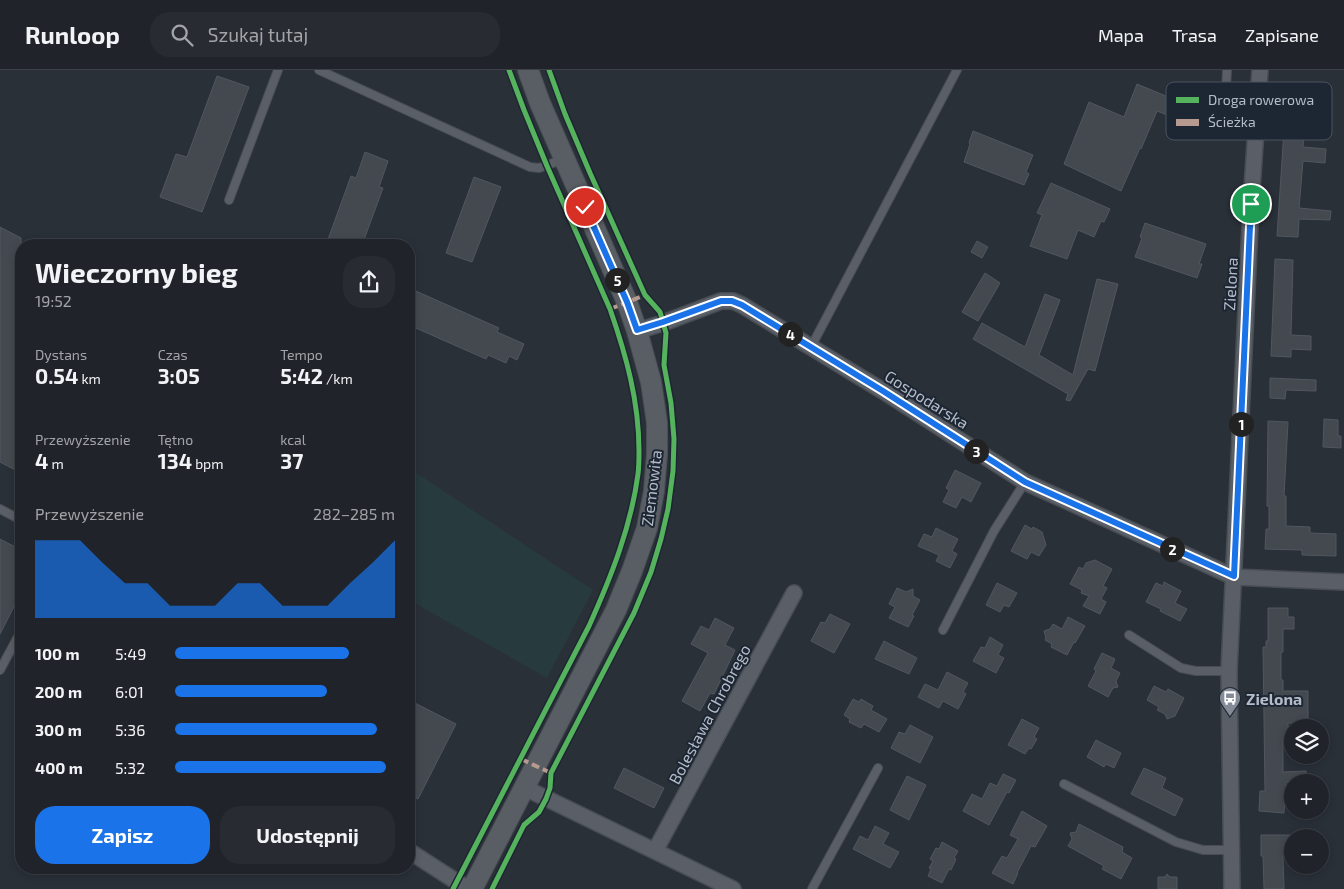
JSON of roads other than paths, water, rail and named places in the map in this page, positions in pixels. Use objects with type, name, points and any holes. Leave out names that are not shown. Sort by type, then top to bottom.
[{"type":"street","name":"Ziemowita","points":[[472,889],[616,610],[632,572],[647,528],[654,491],[657,454],[657,423],[651,382],[637,330],[627,302],[540,103],[528,70]]},
{"type":"street","name":"Zielona","points":[[1232,889],[1229,671],[1255,140]]},
{"type":"street","name":"Gospodarska","points":[[637,330],[721,301],[732,301],[742,305],[811,347],[1025,482],[1234,576],[1344,582]]},
{"type":"street","name":"Bolesława Chrobrego","points":[[655,851],[794,593]]},
{"type":"street","points":[[525,788],[733,889]]},
{"type":"street","points":[[415,855],[468,889]]},
{"type":"lane","points":[[229,200],[278,70]]},
{"type":"lane","points":[[319,70],[530,167],[539,168],[564,159]]},
{"type":"lane","points":[[811,347],[957,70]]},
{"type":"lane","points":[[943,630],[994,531],[1025,482]]},
{"type":"lane","points":[[0,509],[15,517]]},
{"type":"lane","points":[[1129,636],[1181,668],[1196,671],[1229,671]]},
{"type":"lane","points":[[0,670],[15,642]]},
{"type":"lane","points":[[812,889],[878,768]]},
{"type":"lane","points":[[1064,784],[1176,842],[1203,850],[1232,850]]},
{"type":"place","name":"Zielona","points":[[1230,717]]}]
